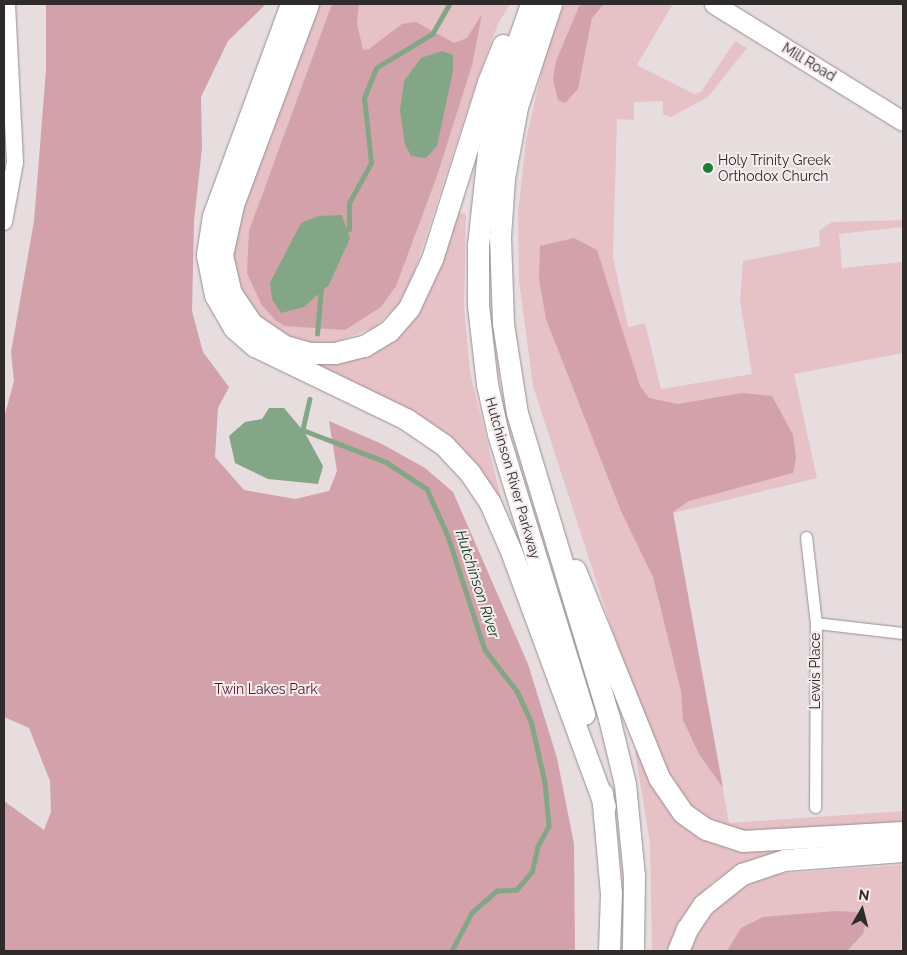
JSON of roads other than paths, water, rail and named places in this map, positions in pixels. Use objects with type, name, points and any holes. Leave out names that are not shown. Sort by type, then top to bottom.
[{"type":"highway","points":[[291,4],[213,216],[207,255],[215,295],[234,328],[255,346],[406,419],[444,445],[470,474],[490,504],[511,551],[604,806]]},
{"type":"highway","points":[[308,4],[228,219],[222,255],[231,293],[252,324],[285,346],[323,354],[349,351],[378,339],[400,320],[418,294],[437,244],[488,82],[504,44],[527,4]]},
{"type":"highway","name":"Hutchinson River Parkway","points":[[531,4],[510,64],[487,159],[478,244],[481,334],[487,384],[505,460],[587,726],[604,806],[611,893],[609,951]]},
{"type":"highway","name":"Hutchinson River Parkway","points":[[551,4],[514,123],[504,178],[500,237],[502,306],[510,376],[543,503],[600,685],[625,784],[633,866],[633,951]]},
{"type":"highway","points":[[543,503],[592,604],[659,778],[683,813],[706,829],[742,841],[903,832]]},
{"type":"highway","points":[[678,951],[687,928],[703,905],[742,874],[784,860],[903,852]]},
{"type":"main road","points":[[4,222],[15,162],[7,96],[7,4]]},
{"type":"main road","name":"Mill Road","points":[[714,4],[903,121]]},
{"type":"main road","points":[[885,109],[903,105]]},
{"type":"street","name":"Lewis Place","points":[[806,536],[816,623],[815,807]]},
{"type":"street","points":[[816,623],[903,633]]},
{"type":"waterway","name":"Hutchinson River","points":[[343,231],[349,229],[349,203],[371,163],[364,98],[376,68],[432,34],[449,4]]},
{"type":"waterway","name":"Hutchinson River","points":[[317,334],[321,287]]},
{"type":"waterway","name":"Hutchinson River","points":[[310,399],[303,430],[386,462],[427,489],[448,536],[485,650],[517,691],[531,721],[545,782],[549,826],[538,847],[532,872],[517,890],[497,891],[472,913],[452,951]]},
{"type":"place","name":"Holy Trinity Greek Orthodox Church","points":[[708,168]]},
{"type":"park label","name":"Twin Lakes Park","points":[[266,689]]}]
